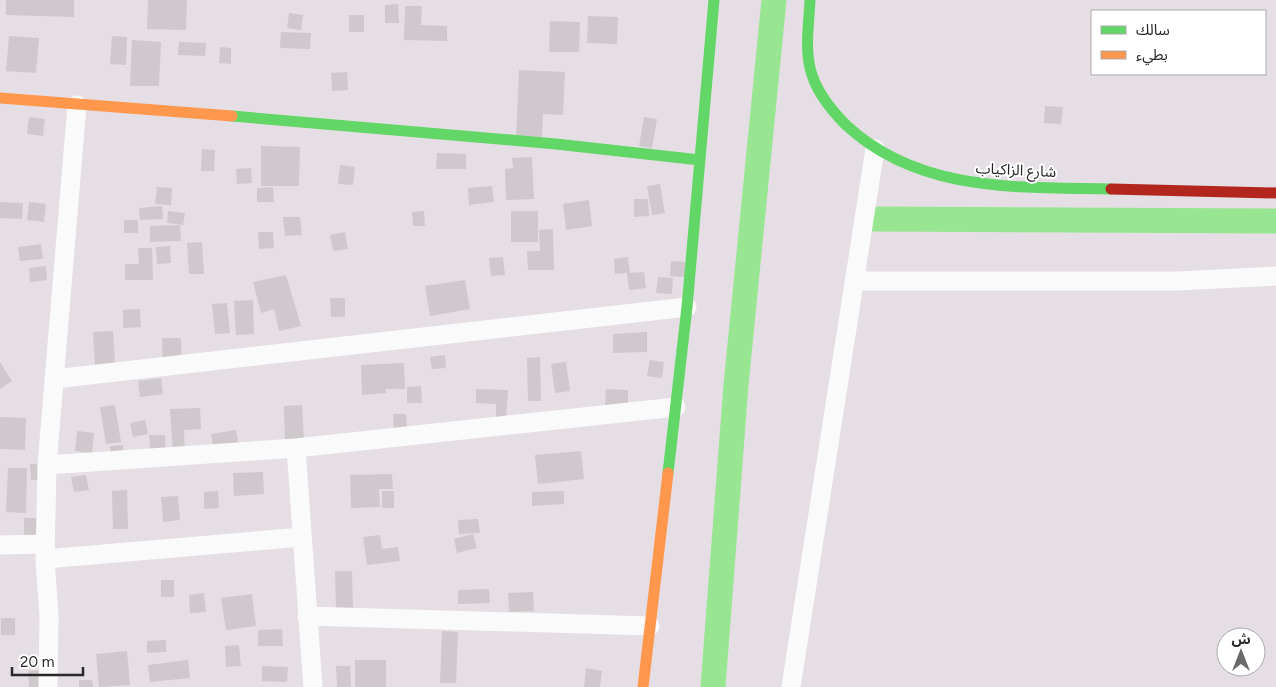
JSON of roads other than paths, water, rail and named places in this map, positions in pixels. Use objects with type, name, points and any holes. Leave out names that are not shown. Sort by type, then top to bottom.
[{"type":"street","points":[[643,687],[687,306],[714,0]]},
{"type":"street","name":"شارع الزاكياب","points":[[810,0],[807,39],[810,68],[822,98],[847,127],[875,150],[908,166],[983,186],[1276,193]]},
{"type":"street","points":[[0,98],[404,130],[700,160]]},
{"type":"street","points":[[48,687],[49,616],[45,552],[47,465],[77,105]]},
{"type":"street","points":[[791,687],[875,150]]},
{"type":"street","points":[[855,281],[1179,281],[1276,276]]},
{"type":"street","points":[[54,379],[687,306]]},
{"type":"street","points":[[47,465],[296,448],[676,407]]},
{"type":"street","points":[[296,448],[313,687]]},
{"type":"street","points":[[0,545],[45,552],[302,537]]},
{"type":"street","points":[[308,616],[650,626]]},
{"type":"waterway","points":[[713,687],[736,385],[774,0]]},
{"type":"waterway","points":[[874,219],[1276,221]]}]
